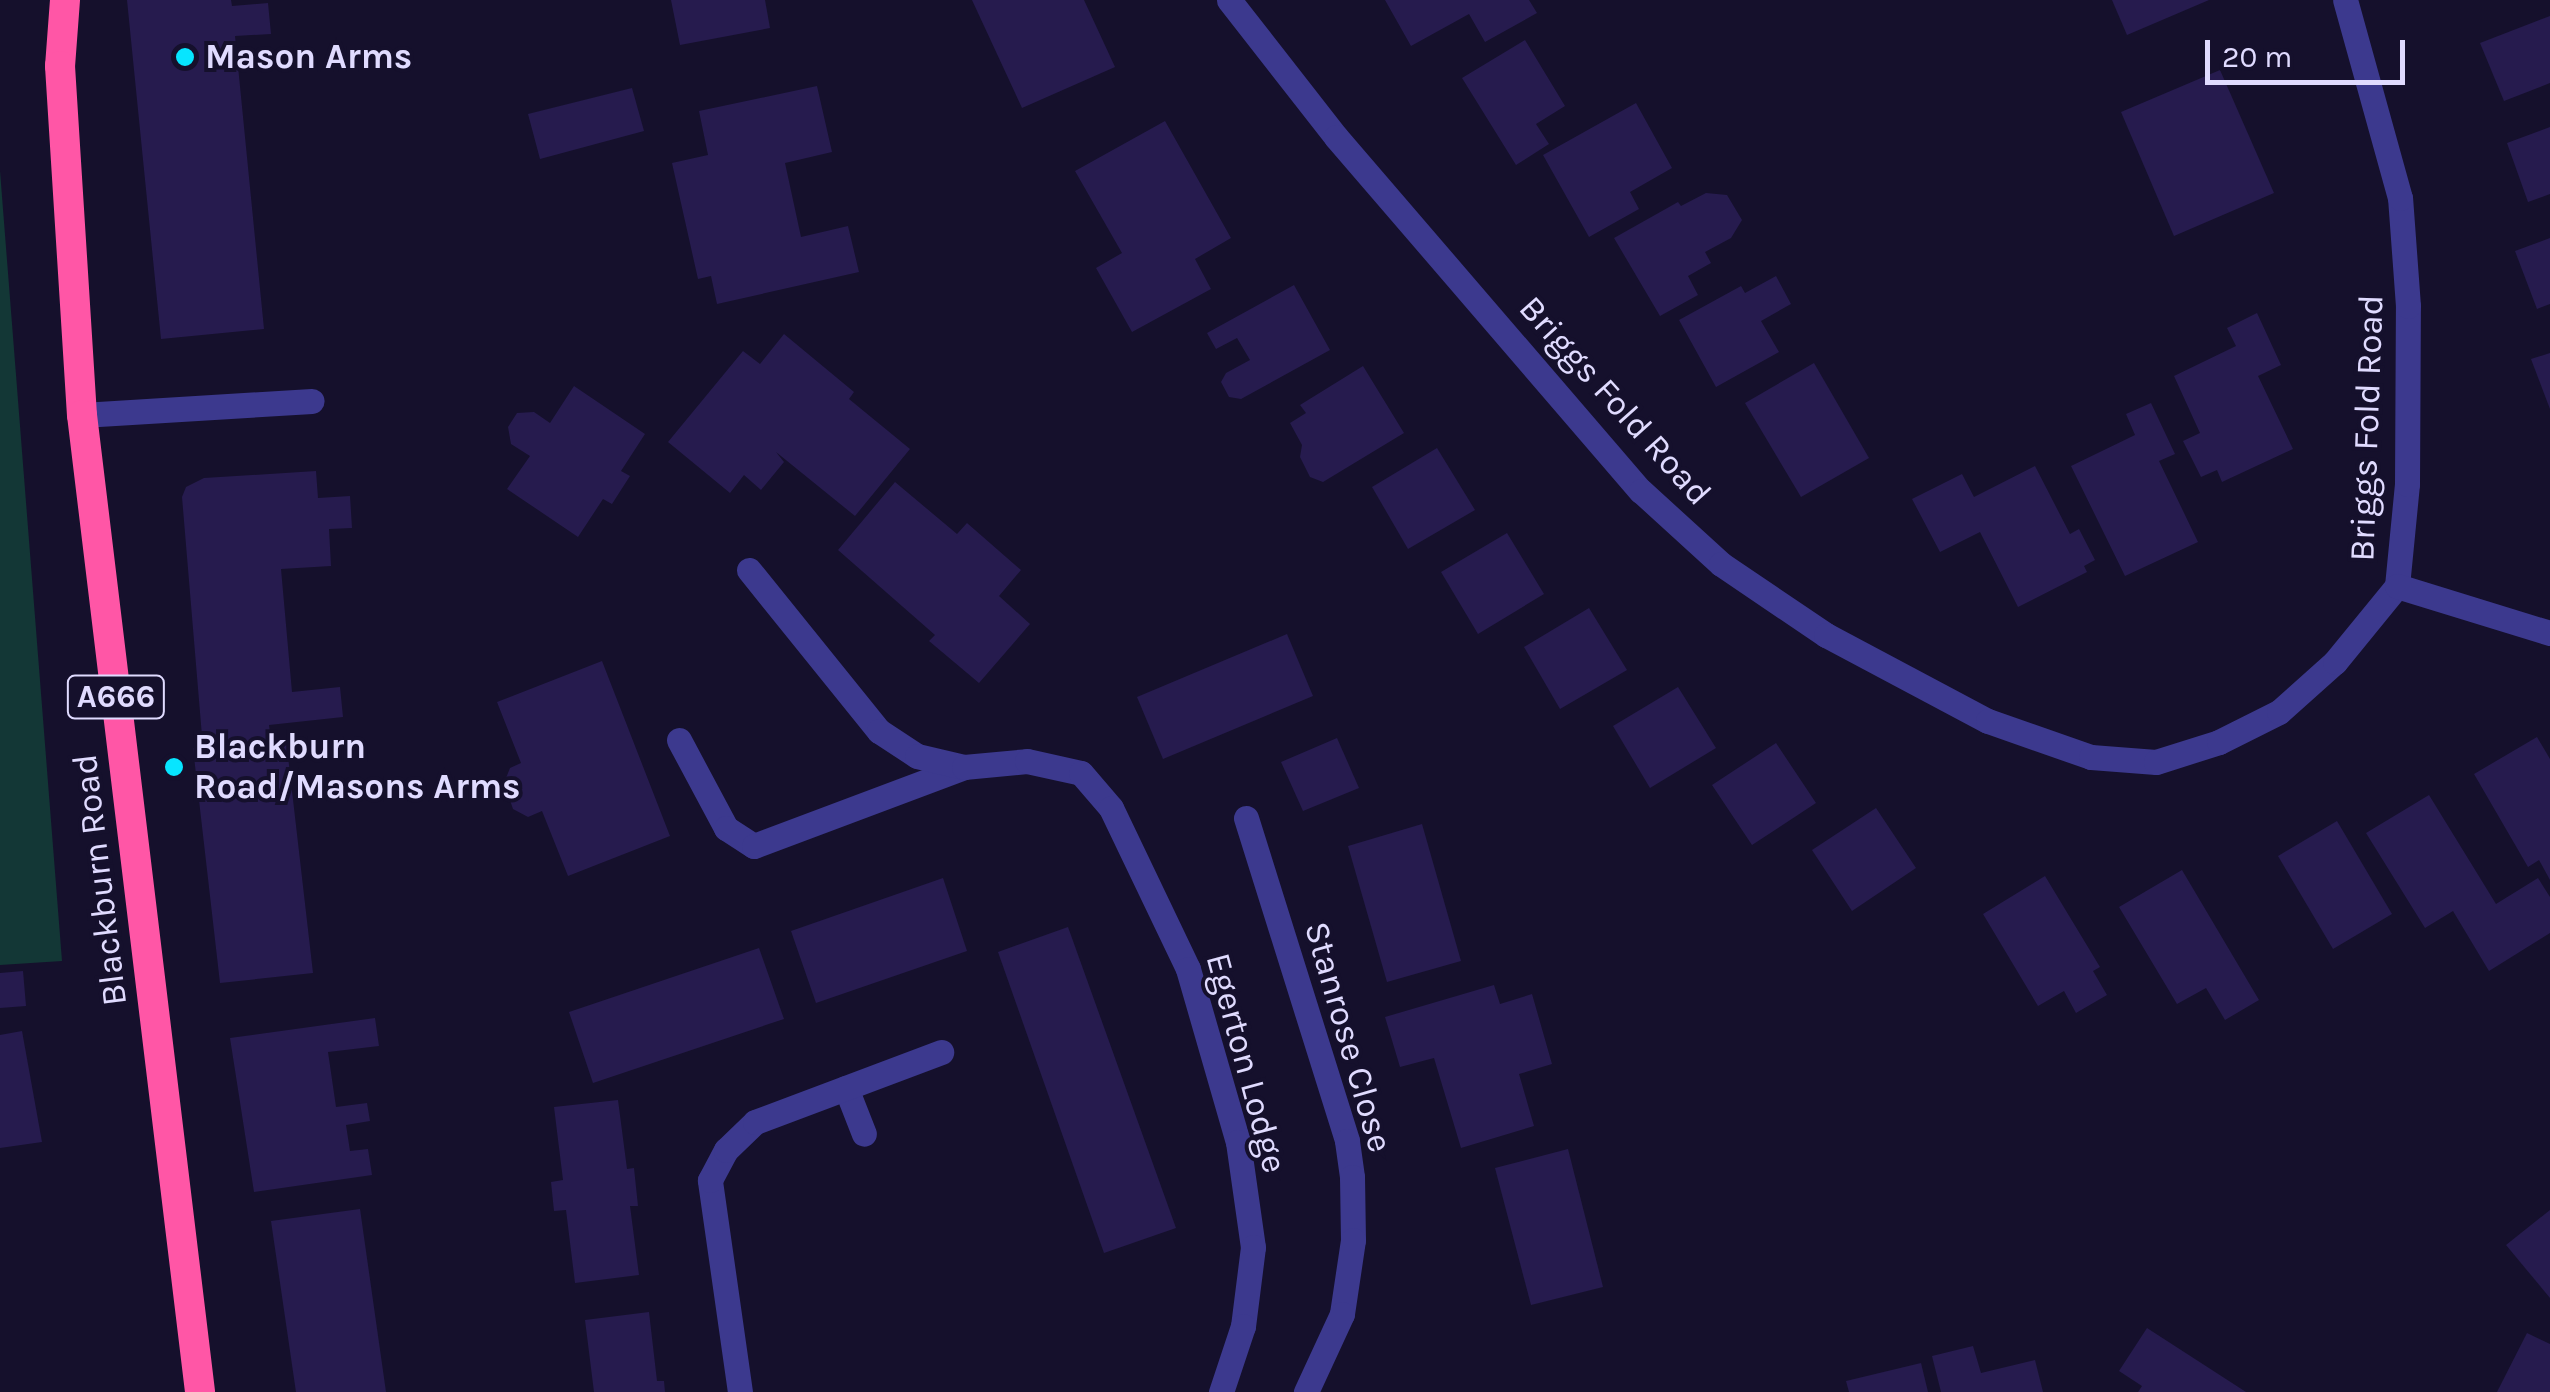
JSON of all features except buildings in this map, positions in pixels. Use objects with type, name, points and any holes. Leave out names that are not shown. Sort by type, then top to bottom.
[{"type":"highway","name":"Blackburn Road","points":[[65,0],[60,66],[82,415],[200,1392]]},
{"type":"street","name":"Briggs Fold Road","points":[[1229,0],[1336,137],[1641,491],[1721,564],[1826,634],[1988,721],[2091,758],[2156,762],[2219,742],[2279,712],[2335,662],[2397,586],[2408,484],[2408,306],[2400,198],[2345,0]]},
{"type":"street","points":[[82,415],[312,401]]},
{"type":"street","name":"Egerton Lodge","points":[[749,570],[880,731],[917,756],[964,768],[1027,761],[1080,772],[1111,808],[1188,968],[1238,1142],[1253,1247],[1243,1326],[1222,1392]]},
{"type":"street","points":[[2397,586],[2550,632]]},
{"type":"street","points":[[679,740],[726,828],[754,846],[964,768]]},
{"type":"street","name":"Stanrose Close","points":[[1246,818],[1347,1141],[1352,1177],[1353,1240],[1342,1314],[1306,1392]]},
{"type":"street","points":[[740,1392],[710,1180],[726,1150],[755,1122],[941,1052]]},
{"type":"street","points":[[846,1088],[864,1134]]},
{"type":"green space","points":[[0,171],[62,961],[0,965]]},
{"type":"place","name":"Mason Arms","points":[[185,57]]},
{"type":"place","name":"Blackburn Road/Masons Arms","points":[[174,767]]}]
